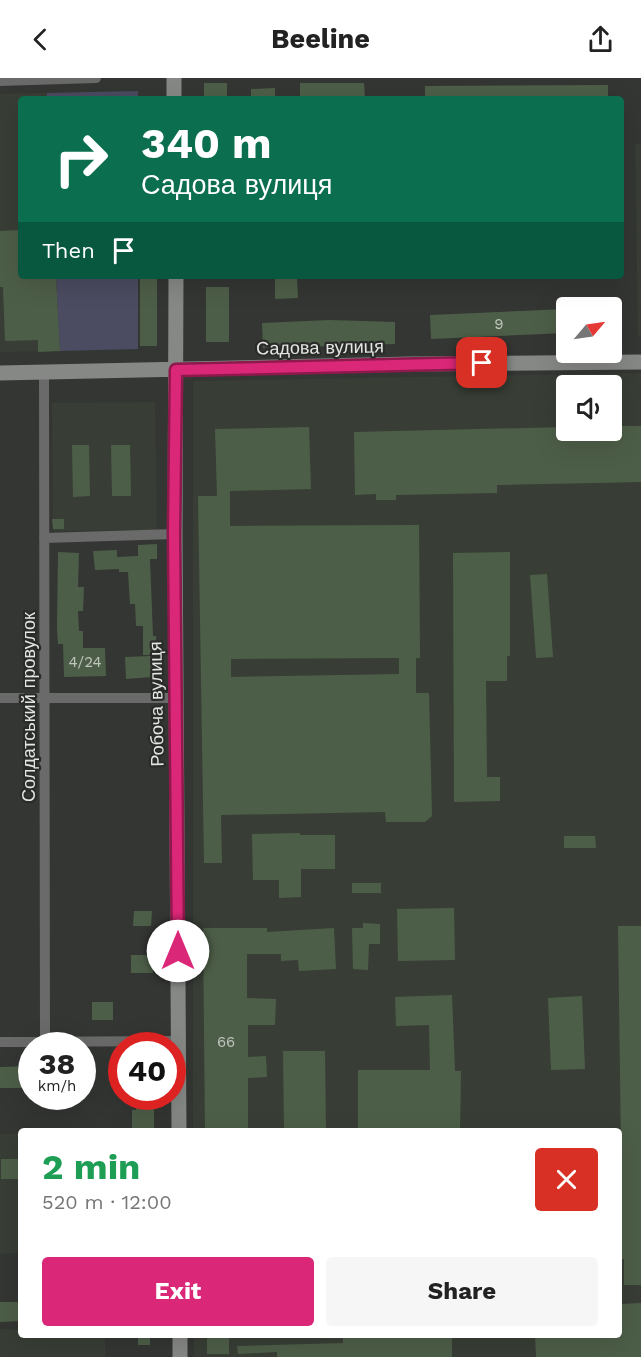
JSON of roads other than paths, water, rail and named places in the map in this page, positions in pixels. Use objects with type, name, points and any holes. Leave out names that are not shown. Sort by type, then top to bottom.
[{"type":"street","points":[[0,81],[96,78]]},
{"type":"street","points":[[174,78],[174,96]]},
{"type":"street","name":"Робоча вулиця","points":[[176,279],[174,534],[179,1032]]},
{"type":"street","name":"Садова вулиця","points":[[0,372],[641,362]]},
{"type":"street","name":"Солдатський провулок","points":[[44,373],[45,1032]]},
{"type":"street","points":[[44,538],[174,534]]},
{"type":"street","points":[[0,698],[175,698]]},
{"type":"street","points":[[0,1042],[18,1042]]},
{"type":"street","name":"Робоча вулиця","points":[[179,1110],[179,1128]]},
{"type":"street","points":[[180,1338],[180,1357]]}]
